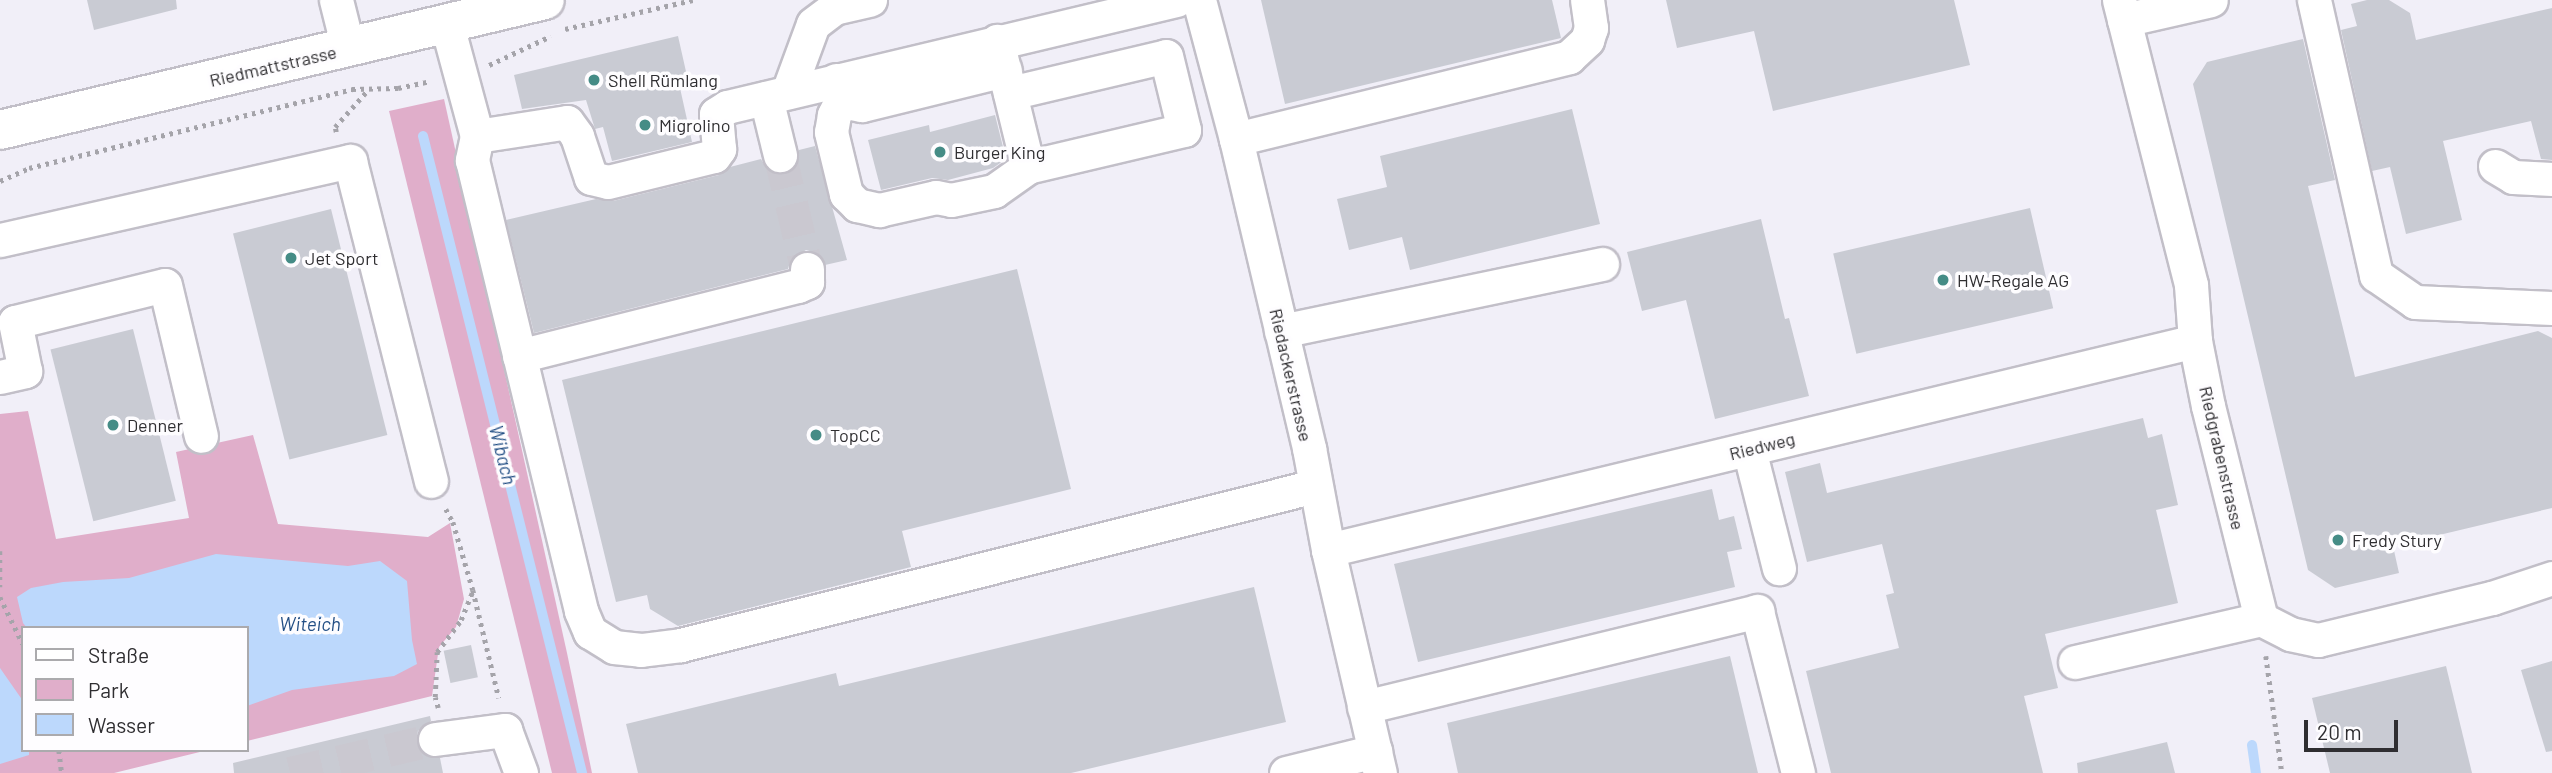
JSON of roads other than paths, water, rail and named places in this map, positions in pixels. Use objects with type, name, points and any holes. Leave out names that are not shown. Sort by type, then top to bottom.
[{"type":"main road","name":"Riedmattstrasse","points":[[0,130],[545,0]]},
{"type":"street","points":[[336,0],[348,48]]},
{"type":"street","points":[[780,155],[777,95],[813,24],[834,8],[870,0]]},
{"type":"street","points":[[1004,68],[1124,4],[1176,0]]},
{"type":"street","name":"Riedackerstrasse","points":[[1199,0],[1236,139],[1378,762],[1286,773]]},
{"type":"street","points":[[1236,139],[1570,57],[1587,40],[1591,28],[1587,0]]},
{"type":"street","points":[[2121,10],[2211,0]]},
{"type":"street","points":[[2314,0],[2375,275],[2415,302],[2552,308]]},
{"type":"street","name":"Riedgrabenstrasse","points":[[2121,10],[2190,285],[2195,341],[2261,619]]},
{"type":"street","points":[[447,25],[477,136],[472,160],[586,624],[604,643],[628,650],[681,645],[1315,486]]},
{"type":"street","points":[[477,136],[567,122],[578,136],[591,178],[608,182],[714,156],[719,149],[717,112],[777,95],[839,91],[1004,68],[1166,57],[1184,130],[1028,167],[994,191],[951,200],[936,197],[880,210],[867,209],[857,205],[846,194],[831,132],[839,91]]},
{"type":"street","points":[[1004,68],[1028,167]]},
{"type":"street","points":[[0,240],[350,161],[431,481]]},
{"type":"street","points":[[2495,166],[2513,177],[2552,179]]},
{"type":"street","points":[[1281,331],[1602,264]]},
{"type":"street","points":[[519,356],[798,286],[807,282],[807,269]]},
{"type":"street","points":[[0,377],[25,372],[15,322],[165,285],[201,436]]},
{"type":"street","name":"Riedweg","points":[[1328,550],[2195,341]]},
{"type":"street","points":[[1749,449],[1779,568]]},
{"type":"street","points":[[2075,663],[2261,619],[2290,634],[2318,639],[2492,598],[2552,578]]},
{"type":"street","points":[[1364,707],[1757,611],[1798,773]]},
{"type":"street","points":[[435,739],[505,730],[521,773]]},
{"type":"water","name":"Witeich","points":[[216,554],[348,566],[380,561],[407,581],[417,664],[394,676],[292,690],[248,706],[248,626],[25,626],[23,623],[17,597],[31,588],[63,582],[129,578]]},
{"type":"water","points":[[0,668],[21,698],[21,752],[29,752],[29,755],[0,764]]},
{"type":"waterway","name":"Wibach","points":[[423,136],[582,773]]},
{"type":"waterway","points":[[2252,745],[2256,773]]},
{"type":"tunnel","points":[[780,155],[807,269]]},
{"type":"tunnel","points":[[290,773],[435,739]]},
{"type":"place","name":"Shell Rümlang","points":[[594,80]]},
{"type":"place","name":"Migrolino","points":[[645,125]]},
{"type":"place","name":"Burger King","points":[[940,152]]},
{"type":"place","name":"Jet Sport","points":[[291,258]]},
{"type":"place","name":"HW-Regale AG","points":[[1943,280]]},
{"type":"place","name":"Denner","points":[[113,425]]},
{"type":"place","name":"TopCC","points":[[816,435]]},
{"type":"place","name":"Fredy Stury","points":[[2338,540]]}]
